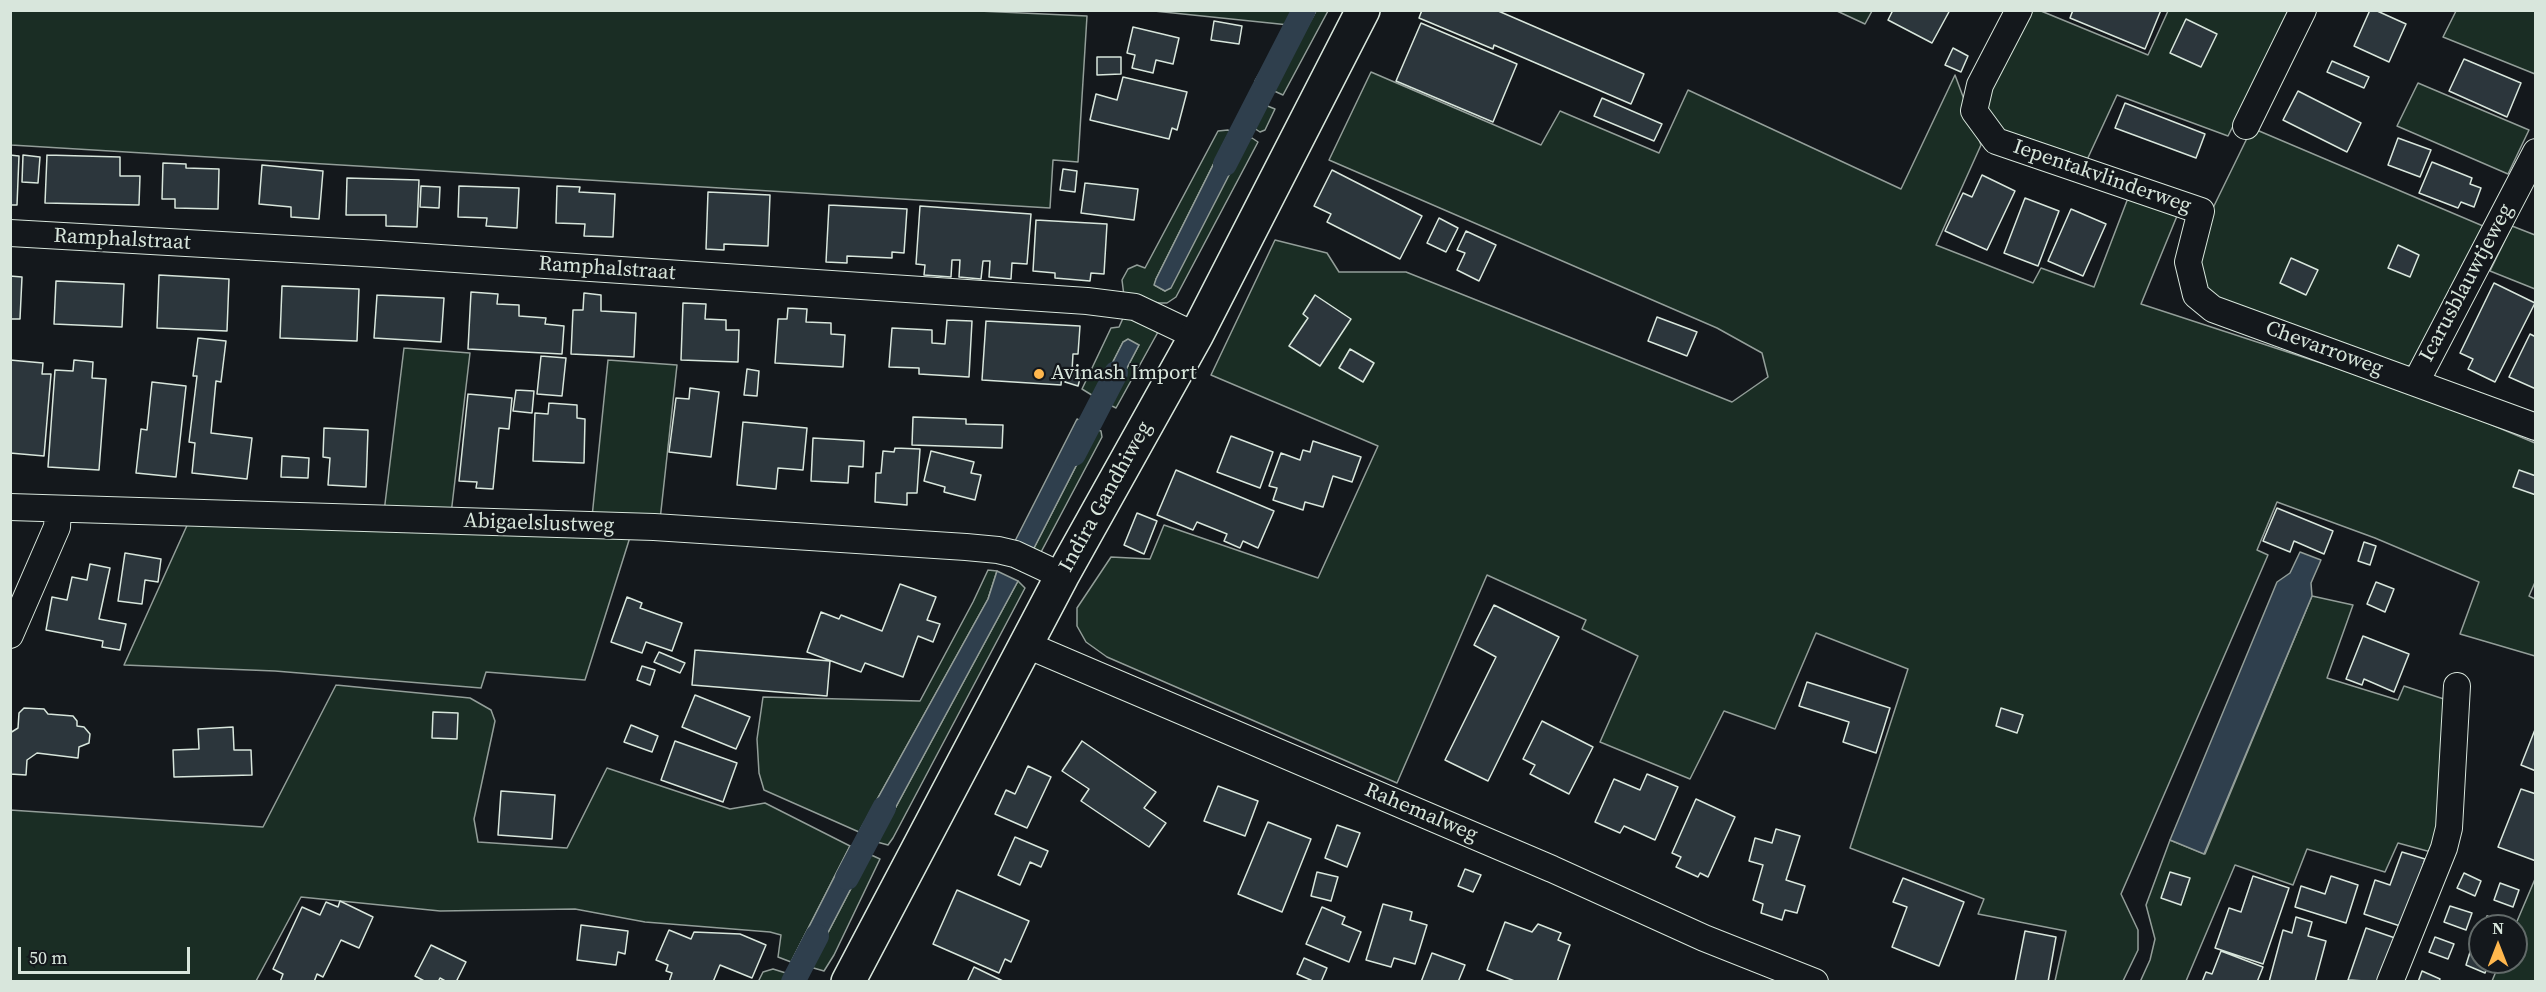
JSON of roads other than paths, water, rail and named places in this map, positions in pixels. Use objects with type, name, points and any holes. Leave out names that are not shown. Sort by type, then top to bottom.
[{"type":"main road","name":"Indira Gandhiweg","points":[[848,981],[1062,576],[1196,336],[1363,10]]},
{"type":"street","name":"Iepentakvlinderweg","points":[[2019,10],[1980,84],[1974,111],[1996,141],[2201,211]]},
{"type":"street","points":[[2246,126],[2303,10]]},
{"type":"street","name":"Icarusblauwtjeweg","points":[[2416,382],[2535,152]]},
{"type":"street","name":"Chevarroweg","points":[[2201,211],[2188,262],[2196,295],[2213,309],[2535,427]]},
{"type":"street","name":"Ramphalstraat","points":[[10,233],[1086,301],[1135,307],[1196,336]]},
{"type":"street","name":"Abigaelslustweg","points":[[10,507],[654,527],[966,547],[1015,554],[1062,576]]},
{"type":"street","points":[[10,635],[57,527],[58,509]]},
{"type":"street","name":"Rahemalweg","points":[[1027,645],[1552,868],[1704,938],[1815,981]]},
{"type":"street","points":[[2390,981],[2444,848],[2449,828],[2457,686]]},
{"type":"water","points":[[1296,11],[1316,11],[1272,90],[1255,81]]},
{"type":"water","points":[[1248,96],[1265,105],[1256,125],[1251,126],[1237,119]]},
{"type":"water","points":[[1232,133],[1246,140],[1244,146],[1171,288],[1165,291],[1154,285],[1156,279],[1227,137]]},
{"type":"water","points":[[1128,339],[1139,345],[1108,404],[1095,397],[1123,342]]},
{"type":"water","points":[[1077,419],[1095,429],[1033,550],[1015,541]]},
{"type":"water","points":[[2300,552],[2321,560],[2311,583],[2312,596],[2204,854],[2170,840],[2277,582],[2290,573]]},
{"type":"water","points":[[997,571],[1018,581],[877,842],[859,832],[988,599]]},
{"type":"water","points":[[850,846],[869,854],[810,967],[791,962]]},
{"type":"waterway","points":[[1225,164],[1304,10]]},
{"type":"waterway","points":[[1074,454],[1116,373]]},
{"type":"waterway","points":[[847,878],[884,808]]},
{"type":"waterway","points":[[793,982],[817,936]]},
{"type":"place","name":"Avinash Import","points":[[1039,374]]}]
